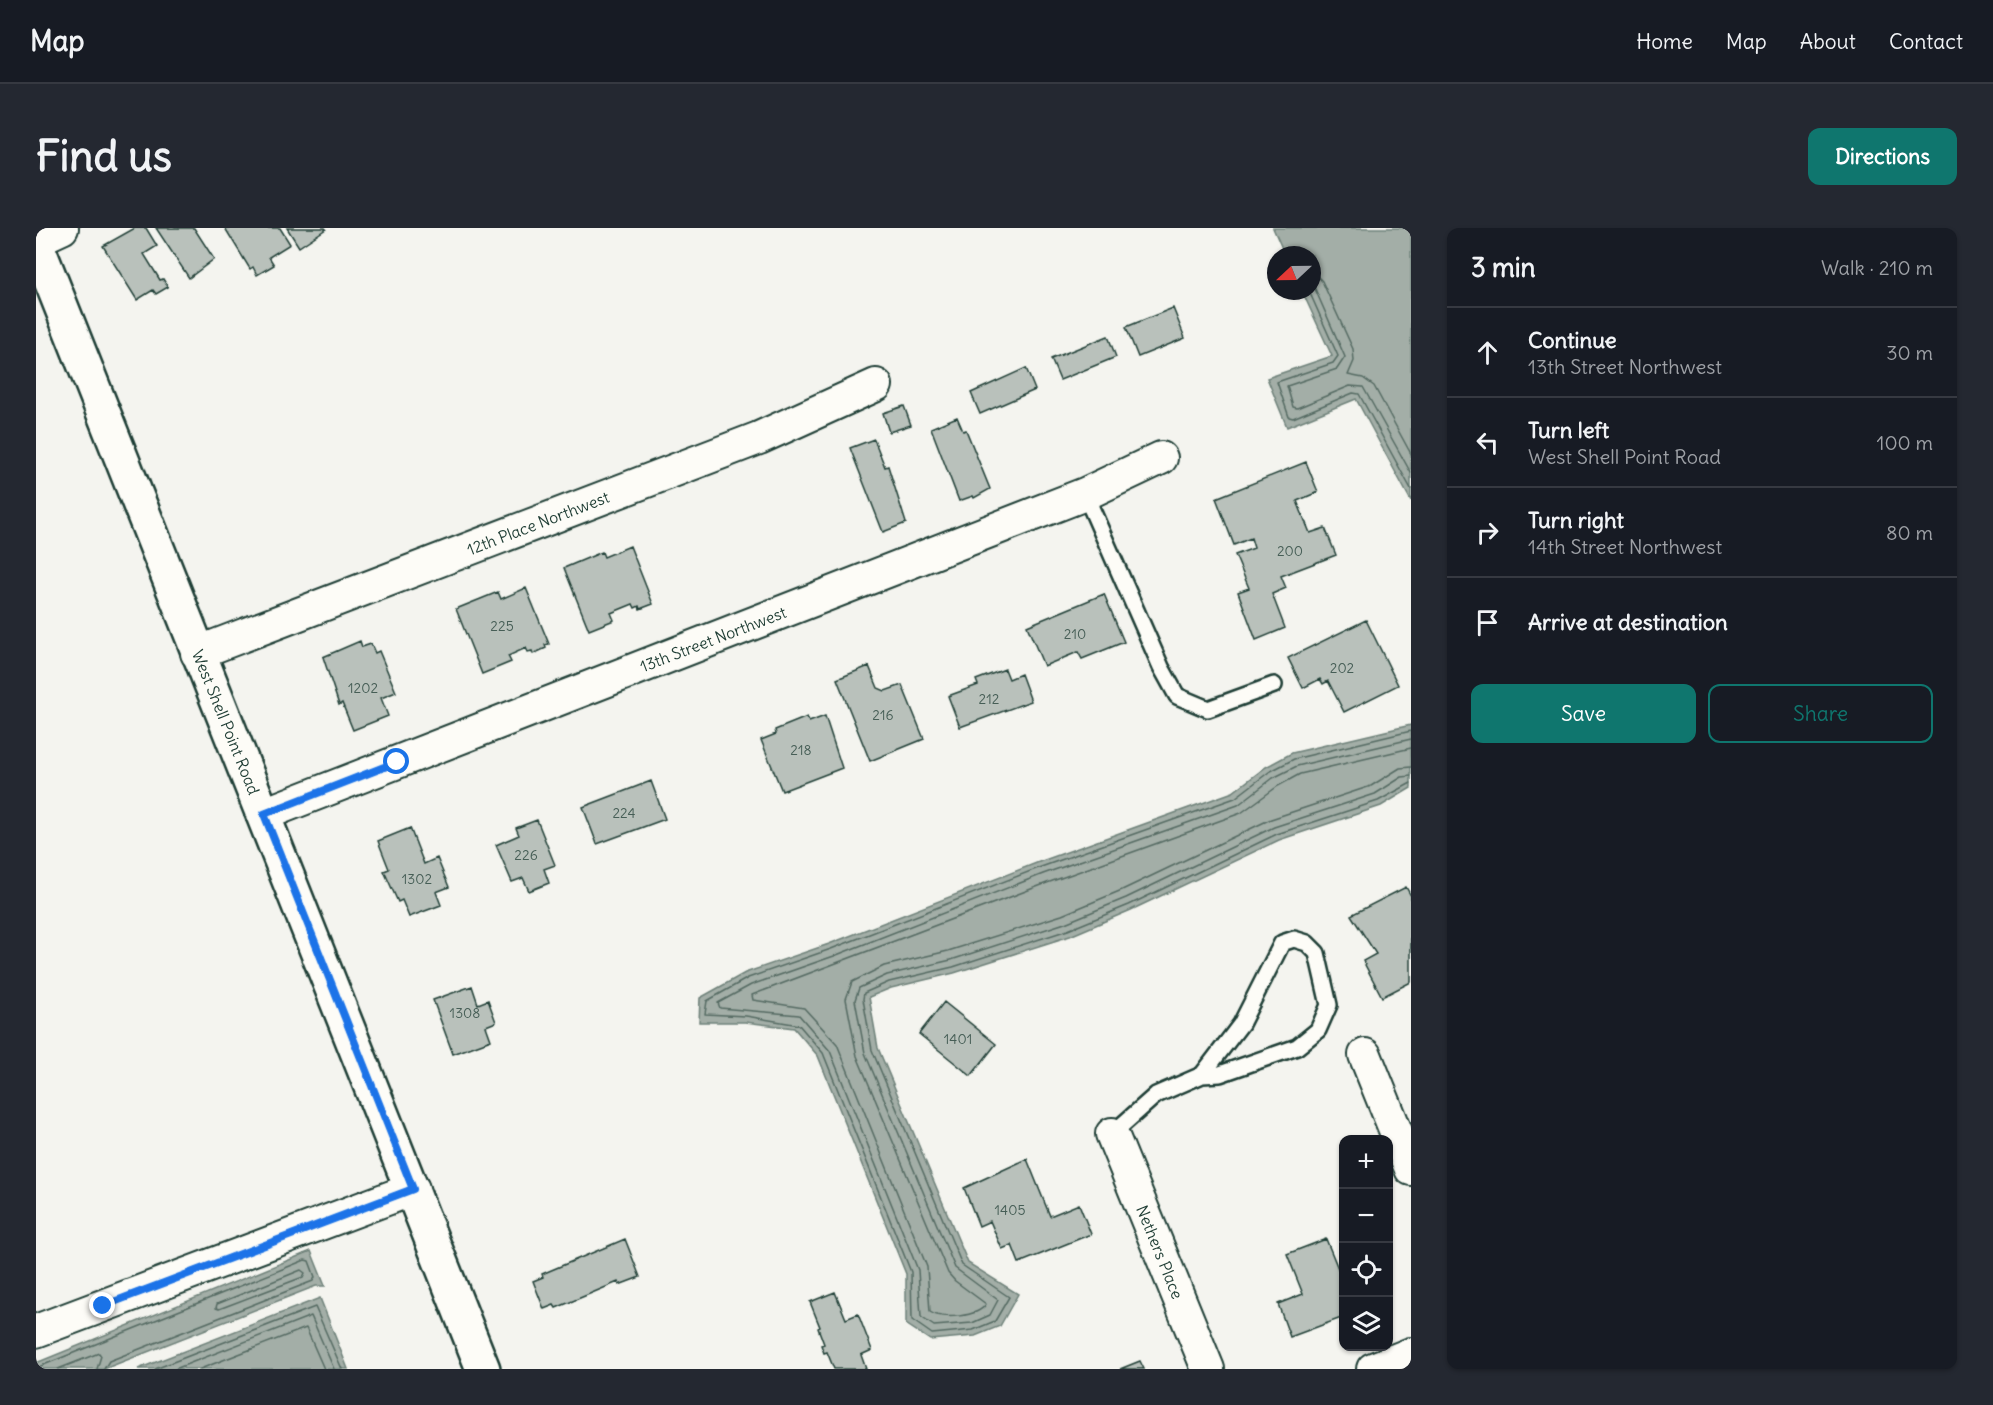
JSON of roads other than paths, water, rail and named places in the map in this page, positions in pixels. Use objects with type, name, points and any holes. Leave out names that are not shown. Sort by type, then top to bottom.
[{"type":"street","points":[[36,241],[62,228]]},
{"type":"street","name":"West Shell Point Road","points":[[36,241],[197,653],[264,814],[483,1369]]},
{"type":"street","name":"12th Place Northwest","points":[[197,653],[759,438],[876,385]]},
{"type":"street","name":"13th Street Northwest","points":[[264,814],[1085,494],[1161,458]]},
{"type":"street","points":[[1365,1055],[1411,1168]]},
{"type":"street","name":"Nethers Place","points":[[1112,1134],[1208,1369]]},
{"type":"street","points":[[36,1331],[413,1189]]},
{"type":"street","points":[[1373,1369],[1409,1356]]},
{"type":"lane","points":[[1085,494],[1161,667],[1178,696],[1208,709],[1274,685]]},
{"type":"lane","points":[[1112,1134],[1156,1095],[1202,1075],[1220,1074],[1265,1060],[1297,1047],[1318,1030],[1329,1005],[1317,953],[1307,943],[1294,939],[1282,943],[1241,1024],[1202,1075]]},
{"type":"water","points":[[1273,228],[1411,228],[1411,501],[1356,399],[1287,427],[1267,378],[1332,356],[1306,300],[1321,300],[1321,246],[1281,246]]},
{"type":"water","points":[[1411,725],[1411,788],[1381,806],[1279,840],[1131,910],[1070,936],[954,973],[891,988],[869,997],[878,1048],[968,1263],[1018,1294],[1000,1326],[975,1336],[930,1340],[906,1324],[906,1274],[818,1056],[794,1028],[745,1022],[699,1022],[700,998],[745,973],[829,944],[1039,862],[1233,792],[1266,767],[1292,753]]},
{"type":"water","points":[[311,1251],[325,1286],[316,1286],[104,1369],[36,1369],[36,1363]]},
{"type":"water","points":[[320,1298],[348,1369],[138,1369]]}]
